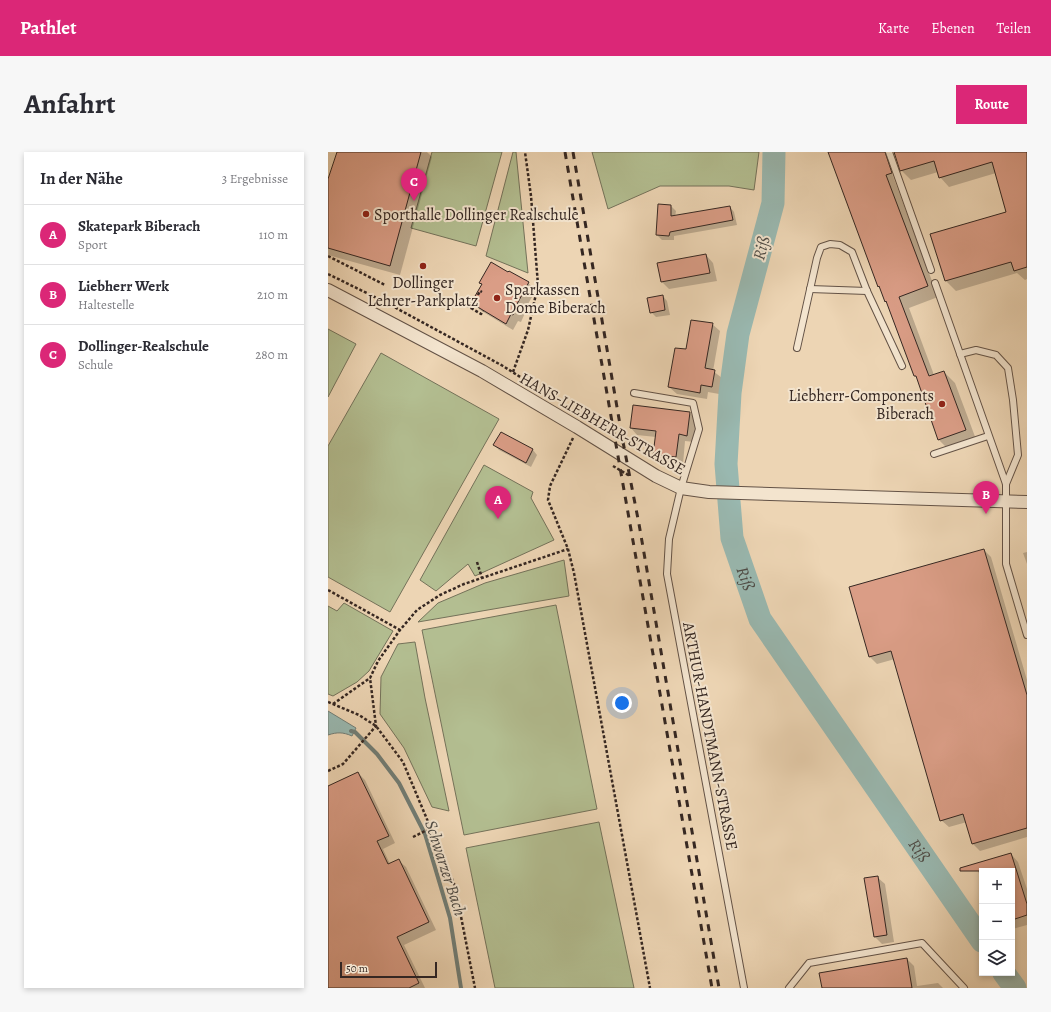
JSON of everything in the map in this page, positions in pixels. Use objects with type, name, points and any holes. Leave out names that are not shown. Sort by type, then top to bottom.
[{"type":"street","name":"HANS-LIEBHERR-STRASSE","points":[[328,290],[482,371],[656,476],[681,488],[709,492],[754,494],[1027,502]]},
{"type":"lane","points":[[889,152],[931,270]]},
{"type":"lane","points":[[797,348],[817,258],[821,247],[830,244],[840,245],[852,252],[867,291],[902,366]]},
{"type":"lane","points":[[935,283],[1006,484],[1006,564],[1027,635]]},
{"type":"lane","points":[[810,289],[867,291]]},
{"type":"lane","points":[[960,354],[976,350],[996,355],[1008,368],[1013,400],[1018,455],[1006,484]]},
{"type":"lane","name":"ARTHUR-HANDTMANN-STRASSE","points":[[634,393],[693,403],[700,429],[681,488],[668,539],[667,574],[744,988]]},
{"type":"lane","points":[[934,454],[988,436]]},
{"type":"lane","points":[[789,988],[809,964],[922,943],[964,988]]},
{"type":"path","points":[[328,274],[385,302],[512,372],[528,330],[538,285],[531,196],[524,152]]},
{"type":"path","points":[[328,256],[385,284]]},
{"type":"path","points":[[471,308],[480,291],[482,292]]},
{"type":"path","points":[[462,303],[481,314],[483,311]]},
{"type":"path","points":[[577,427],[550,486],[548,500],[568,549],[650,988]]},
{"type":"path","points":[[333,704],[370,678],[378,661],[400,630],[417,610],[440,595],[464,584],[568,549]]},
{"type":"path","points":[[477,562],[482,578]]},
{"type":"path","points":[[328,590],[400,630]]},
{"type":"path","points":[[328,771],[343,764],[376,726],[370,678]]},
{"type":"path","points":[[328,702],[359,715],[376,726],[403,762],[455,886],[475,988]]},
{"type":"path","points":[[413,837],[431,828]]},
{"type":"green space","points":[[432,152],[502,152],[476,246],[411,228]]},
{"type":"green space","points":[[513,152],[516,152],[528,273],[486,256]]},
{"type":"green space","points":[[592,152],[759,152],[754,190],[729,186],[660,186],[608,209]]},
{"type":"green space","points":[[328,329],[356,344],[328,397]]},
{"type":"green space","points":[[381,353],[499,419],[390,612],[328,577],[328,446]]},
{"type":"green space","points":[[484,465],[533,492],[531,498],[554,540],[475,576],[468,564],[436,591],[420,580]]},
{"type":"green space","points":[[564,560],[569,596],[418,622],[438,603],[485,583]]},
{"type":"green space","points":[[344,603],[393,631],[369,671],[357,682],[333,696],[328,694],[328,606],[337,611]]},
{"type":"green space","points":[[556,605],[597,809],[464,835],[422,630]]},
{"type":"green space","points":[[415,642],[425,698],[449,811],[432,807],[404,748],[380,714],[381,677],[398,644]]},
{"type":"green space","points":[[599,822],[634,988],[495,988],[466,848]]},
{"type":"water","points":[[328,711],[356,728],[352,736],[340,733],[328,735]]},
{"type":"building","name":"Sporthalle Dollinger Realschule","points":[[337,152],[421,152],[390,266],[328,248],[328,179]]},
{"type":"building","points":[[828,152],[885,152],[892,173],[886,175],[928,286],[899,297],[929,376],[944,371],[966,430],[938,440],[916,376],[914,376],[886,301],[885,302],[879,286],[878,287]]},
{"type":"building","points":[[894,152],[1027,152],[1027,267],[1014,271],[1011,262],[945,281],[930,234],[1006,212],[992,162],[939,178],[934,161],[900,171]]},
{"type":"building","points":[[658,204],[671,205],[671,216],[730,206],[733,220],[670,232],[669,236],[656,235]]},
{"type":"building","points":[[706,254],[710,273],[661,282],[657,263]]},
{"type":"building","name":"Sparkassen Dome Biberach","points":[[491,262],[529,282],[517,304],[519,305],[513,315],[511,314],[506,324],[471,303],[482,284],[479,283]]},
{"type":"building","points":[[663,295],[665,310],[650,313],[647,298]]},
{"type":"building","points":[[691,320],[713,323],[705,368],[715,370],[712,387],[701,385],[700,393],[668,387],[675,348],[686,349]]},
{"type":"building","points":[[633,405],[690,412],[687,436],[679,434],[676,457],[653,455],[656,431],[630,428]]},
{"type":"building","points":[[501,432],[533,449],[526,463],[493,445]]},
{"type":"building","points":[[984,549],[1027,695],[1027,828],[972,844],[963,814],[940,821],[891,651],[869,657],[849,587]]},
{"type":"building","points":[[358,772],[389,836],[377,841],[388,864],[399,859],[429,922],[397,937],[419,983],[409,988],[328,988],[328,786]]},
{"type":"building","points":[[1011,853],[1027,904],[1027,915],[1015,919],[1015,868],[979,868],[979,871],[960,871],[960,868]]},
{"type":"building","points":[[878,876],[887,935],[874,937],[864,878]]},
{"type":"building","points":[[907,958],[912,988],[822,988],[819,973]]},
{"type":"waterway","name":"Riß","points":[[774,152],[773,203],[738,334],[730,393],[726,464],[732,538],[760,619],[981,940]]},
{"type":"waterway","name":"Schwarzer Bach","points":[[351,731],[355,732],[377,754],[399,783],[425,834],[450,918],[461,988]]},
{"type":"waterway","name":"Riß","points":[[1006,976],[1015,988]]},
{"type":"railway","points":[[565,152],[712,988]]},
{"type":"railway","points":[[573,152],[719,988]]},
{"type":"place","name":"Dollinger-Realschule","points":[[414,201]]},
{"type":"place","name":"Sporthalle Dollinger Realschule","points":[[366,214]]},
{"type":"place","name":"Dollinger Lehrer-Parkplatz","points":[[423,266]]},
{"type":"place","name":"Sparkassen Dome Biberach","points":[[497,298]]},
{"type":"place","name":"Liebherr-Components Biberach","points":[[942,404]]},
{"type":"place","name":"Liebherr Werk","points":[[986,514]]},
{"type":"place","name":"Skatepark Biberach","points":[[498,519]]}]
